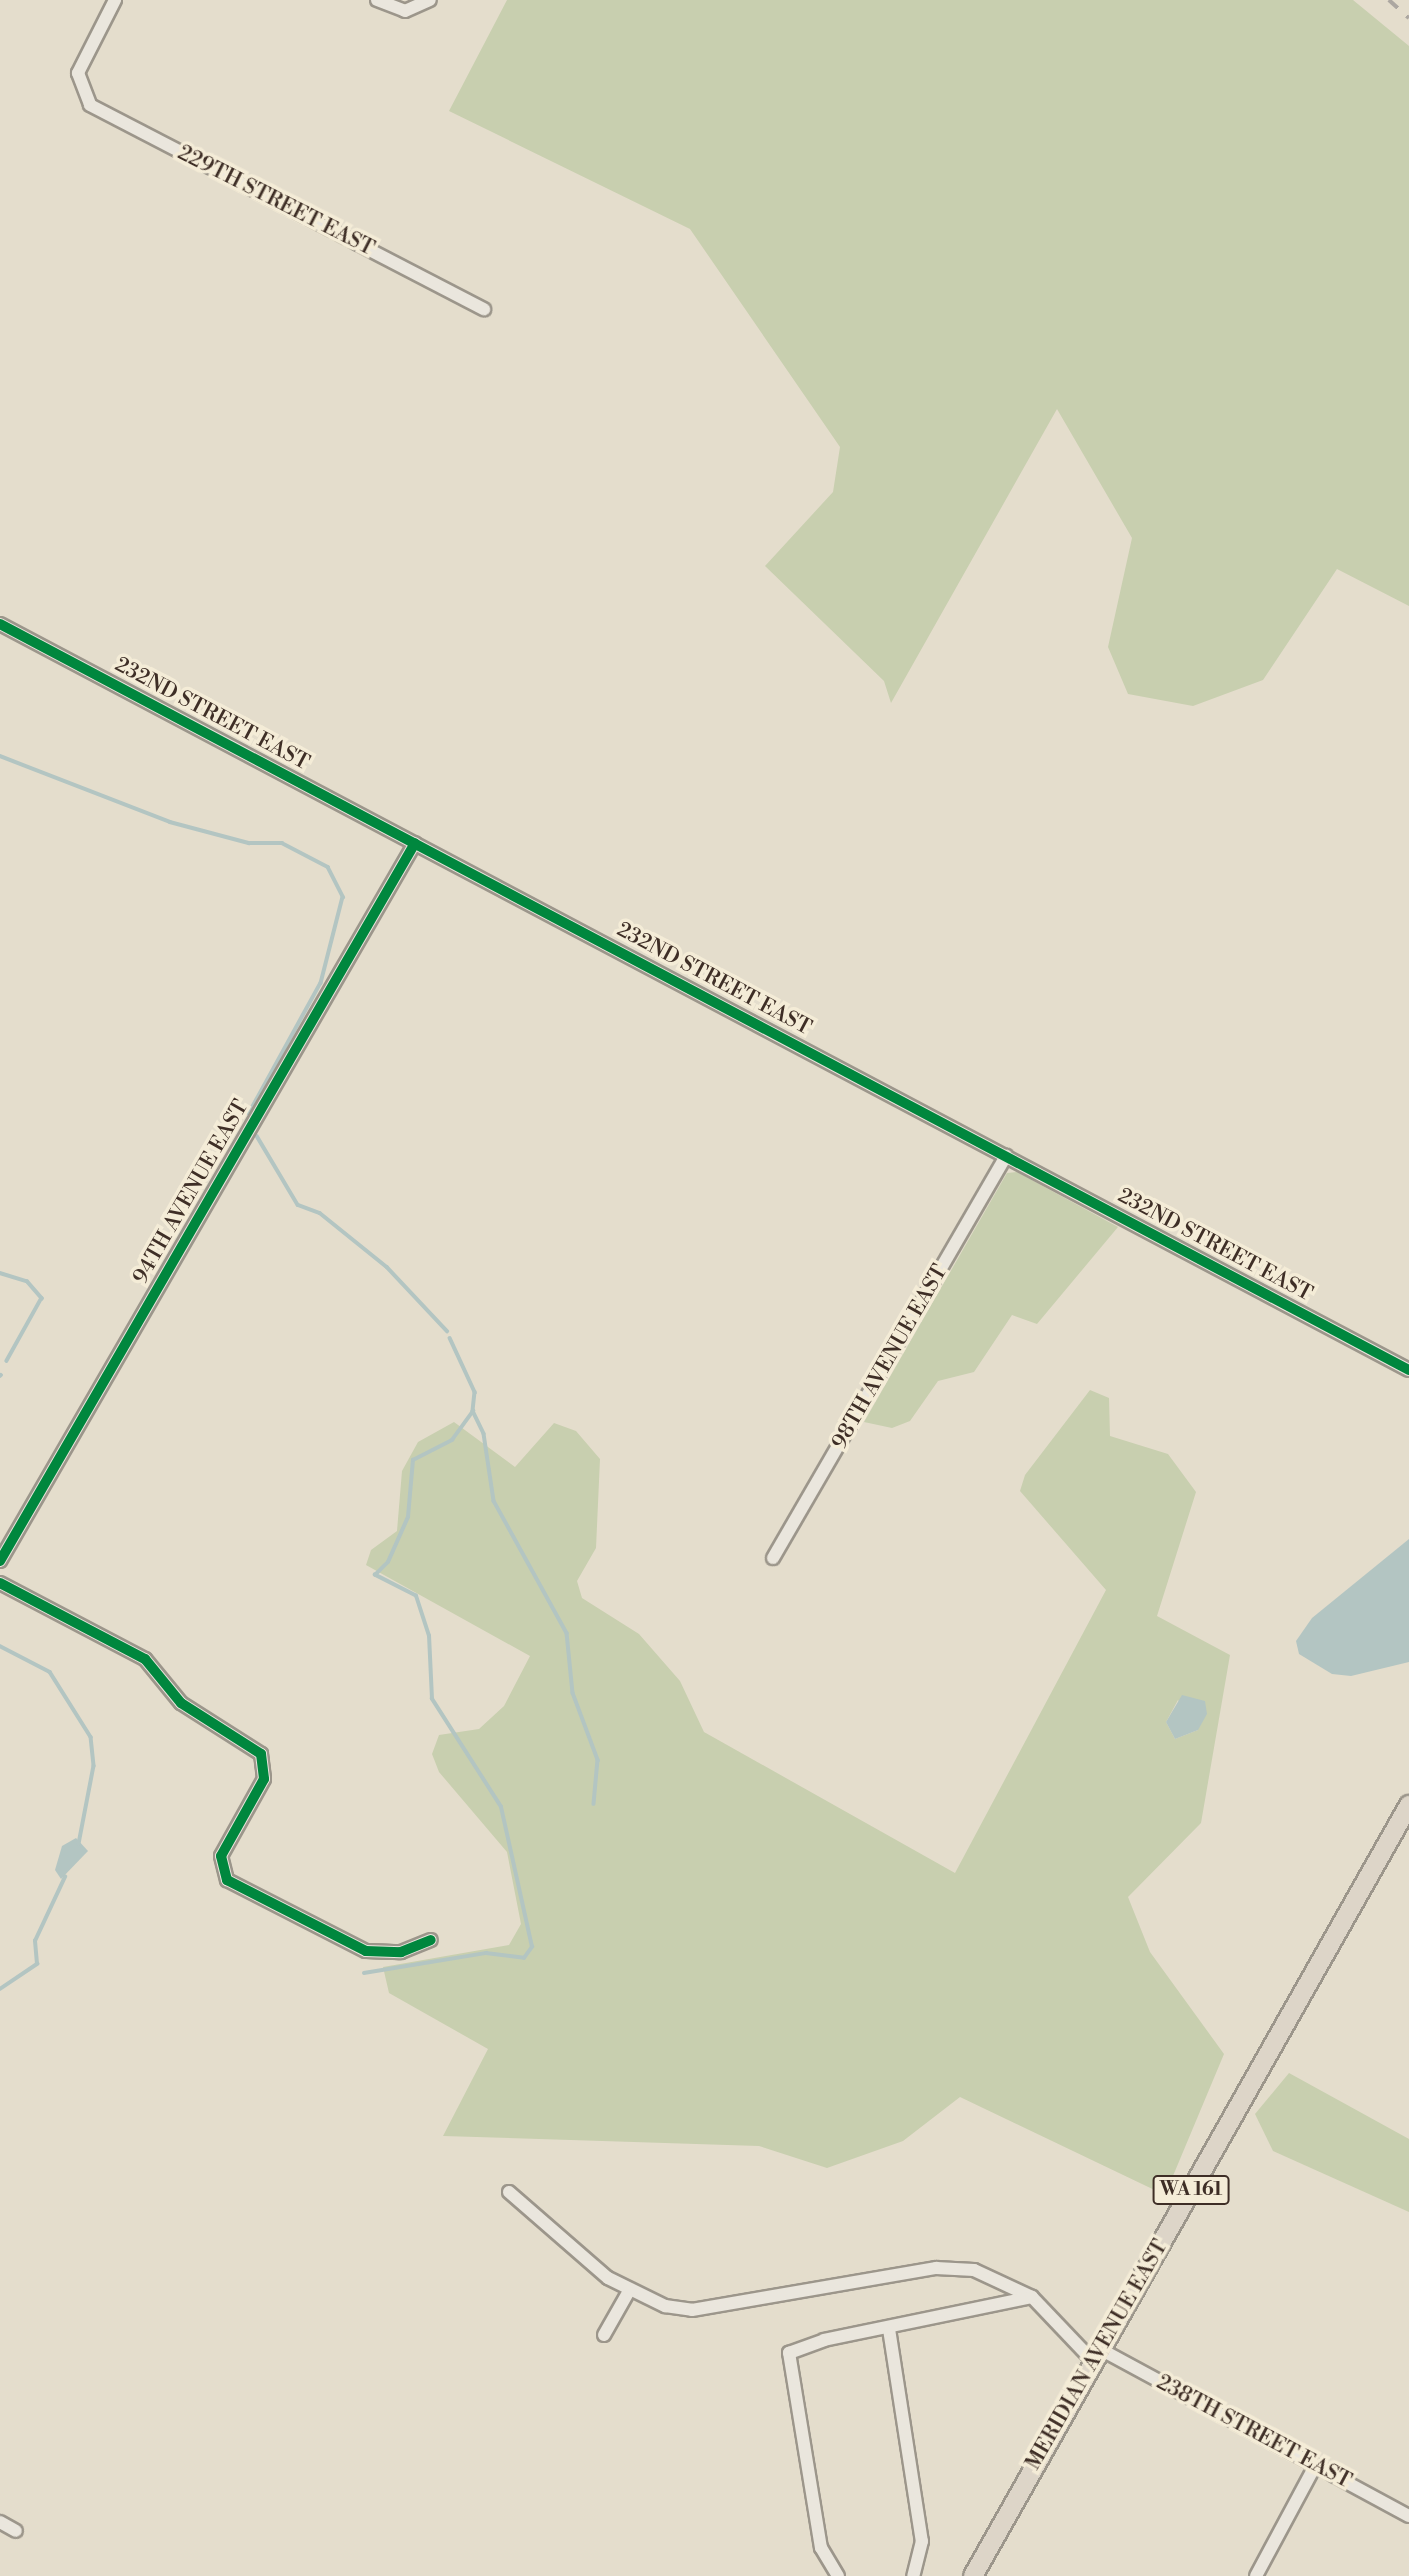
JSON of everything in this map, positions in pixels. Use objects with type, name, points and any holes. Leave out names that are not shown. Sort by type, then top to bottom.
[{"type":"main road","name":"MERIDIAN AVENUE EAST","points":[[973,2576],[1409,1805]]},
{"type":"street","name":"229TH STREET EAST","points":[[115,0],[81,60],[78,84],[90,105],[484,309]]},
{"type":"street","points":[[377,0],[415,11],[430,0]]},
{"type":"street","name":"232ND STREET EAST","points":[[0,624],[1409,1370]]},
{"type":"street","name":"94TH AVENUE EAST","points":[[0,1561],[415,843]]},
{"type":"street","name":"98TH AVENUE EAST","points":[[773,1558],[1006,1156]]},
{"type":"street","points":[[0,1583],[145,1659],[181,1703],[263,1758],[264,1779],[224,1846],[223,1871],[243,1891],[366,1951],[401,1952],[431,1940]]},
{"type":"street","points":[[509,2192],[629,2291],[604,2336]]},
{"type":"street","name":"238TH STREET EAST","points":[[629,2291],[692,2310],[956,2268],[993,2275],[1032,2297],[1096,2355],[1409,2516]]},
{"type":"street","points":[[838,2576],[821,2548],[789,2353],[1032,2297]]},
{"type":"street","points":[[889,2329],[922,2541],[913,2576]]},
{"type":"street","points":[[1256,2576],[1315,2466]]},
{"type":"street","points":[[0,2522],[16,2531]]},
{"type":"green space","points":[[507,0],[1353,0],[1409,46],[1409,606],[1337,569],[1263,680],[1193,706],[1128,694],[1108,647],[1132,538],[1057,409],[891,703],[884,681],[765,566],[833,492],[840,447],[690,229],[449,111]]},
{"type":"green space","points":[[1017,1172],[1118,1227],[1037,1324],[1012,1315],[974,1372],[938,1381],[910,1421],[892,1428],[864,1422],[1007,1173]]},
{"type":"green space","points":[[1090,1390],[1109,1398],[1110,1436],[1168,1454],[1196,1492],[1157,1616],[1230,1655],[1201,1823],[1128,1897],[1150,1952],[1224,2054],[1165,2195],[960,2097],[903,2141],[827,2168],[759,2146],[443,2136],[488,2049],[389,1993],[383,1967],[509,1945],[521,1924],[507,1852],[439,1772],[432,1754],[439,1735],[479,1729],[504,1706],[530,1656],[366,1565],[371,1550],[397,1531],[402,1471],[418,1442],[454,1422],[515,1467],[554,1423],[576,1431],[600,1459],[596,1548],[577,1581],[582,1598],[639,1634],[680,1681],[704,1732],[955,1873],[1106,1590],[1020,1491],[1025,1475]],"holes":[[[1178,1700],[1198,1730],[1175,1739],[1166,1722]]]},
{"type":"green space","points":[[1289,2073],[1409,2139],[1409,2212],[1273,2151],[1255,2114]]},
{"type":"shaded area","points":[[1409,1539],[1409,1662],[1351,1676],[1332,1674],[1299,1654],[1296,1641],[1312,1618]]},
{"type":"shaded area","points":[[1182,1695],[1205,1701],[1207,1714],[1198,1730],[1175,1739],[1166,1722]]},
{"type":"shaded area","points":[[76,1838],[88,1851],[61,1879],[55,1870],[62,1846]]},
{"type":"waterway","points":[[0,756],[170,822],[249,843],[282,843],[328,867],[343,897],[321,983],[249,1114]]},
{"type":"waterway","points":[[257,1136],[298,1205],[320,1213],[387,1267],[447,1331]]},
{"type":"waterway","points":[[0,1273],[27,1281],[42,1298],[7,1361]]},
{"type":"waterway","points":[[450,1338],[475,1392],[473,1411],[484,1434],[494,1501],[567,1633],[573,1693],[598,1760],[594,1804]]},
{"type":"waterway","points":[[364,1973],[486,1953],[524,1958],[532,1947],[501,1807],[432,1699],[429,1636],[416,1596],[375,1575],[388,1562],[408,1517],[413,1460],[452,1440],[473,1411]]},
{"type":"waterway","points":[[0,1646],[50,1672],[91,1737],[94,1766],[79,1844]]},
{"type":"waterway","points":[[0,1989],[37,1964],[35,1941],[65,1877]]},
{"type":"railway","points":[[1389,0],[1409,18]]},
{"type":"cycle path","points":[[0,624],[1409,1370]]},
{"type":"cycle path","points":[[0,1561],[415,843]]},
{"type":"cycle path","points":[[0,1583],[145,1659],[181,1703],[261,1754],[264,1779],[221,1856],[227,1880],[366,1951],[401,1952],[431,1940]]}]
